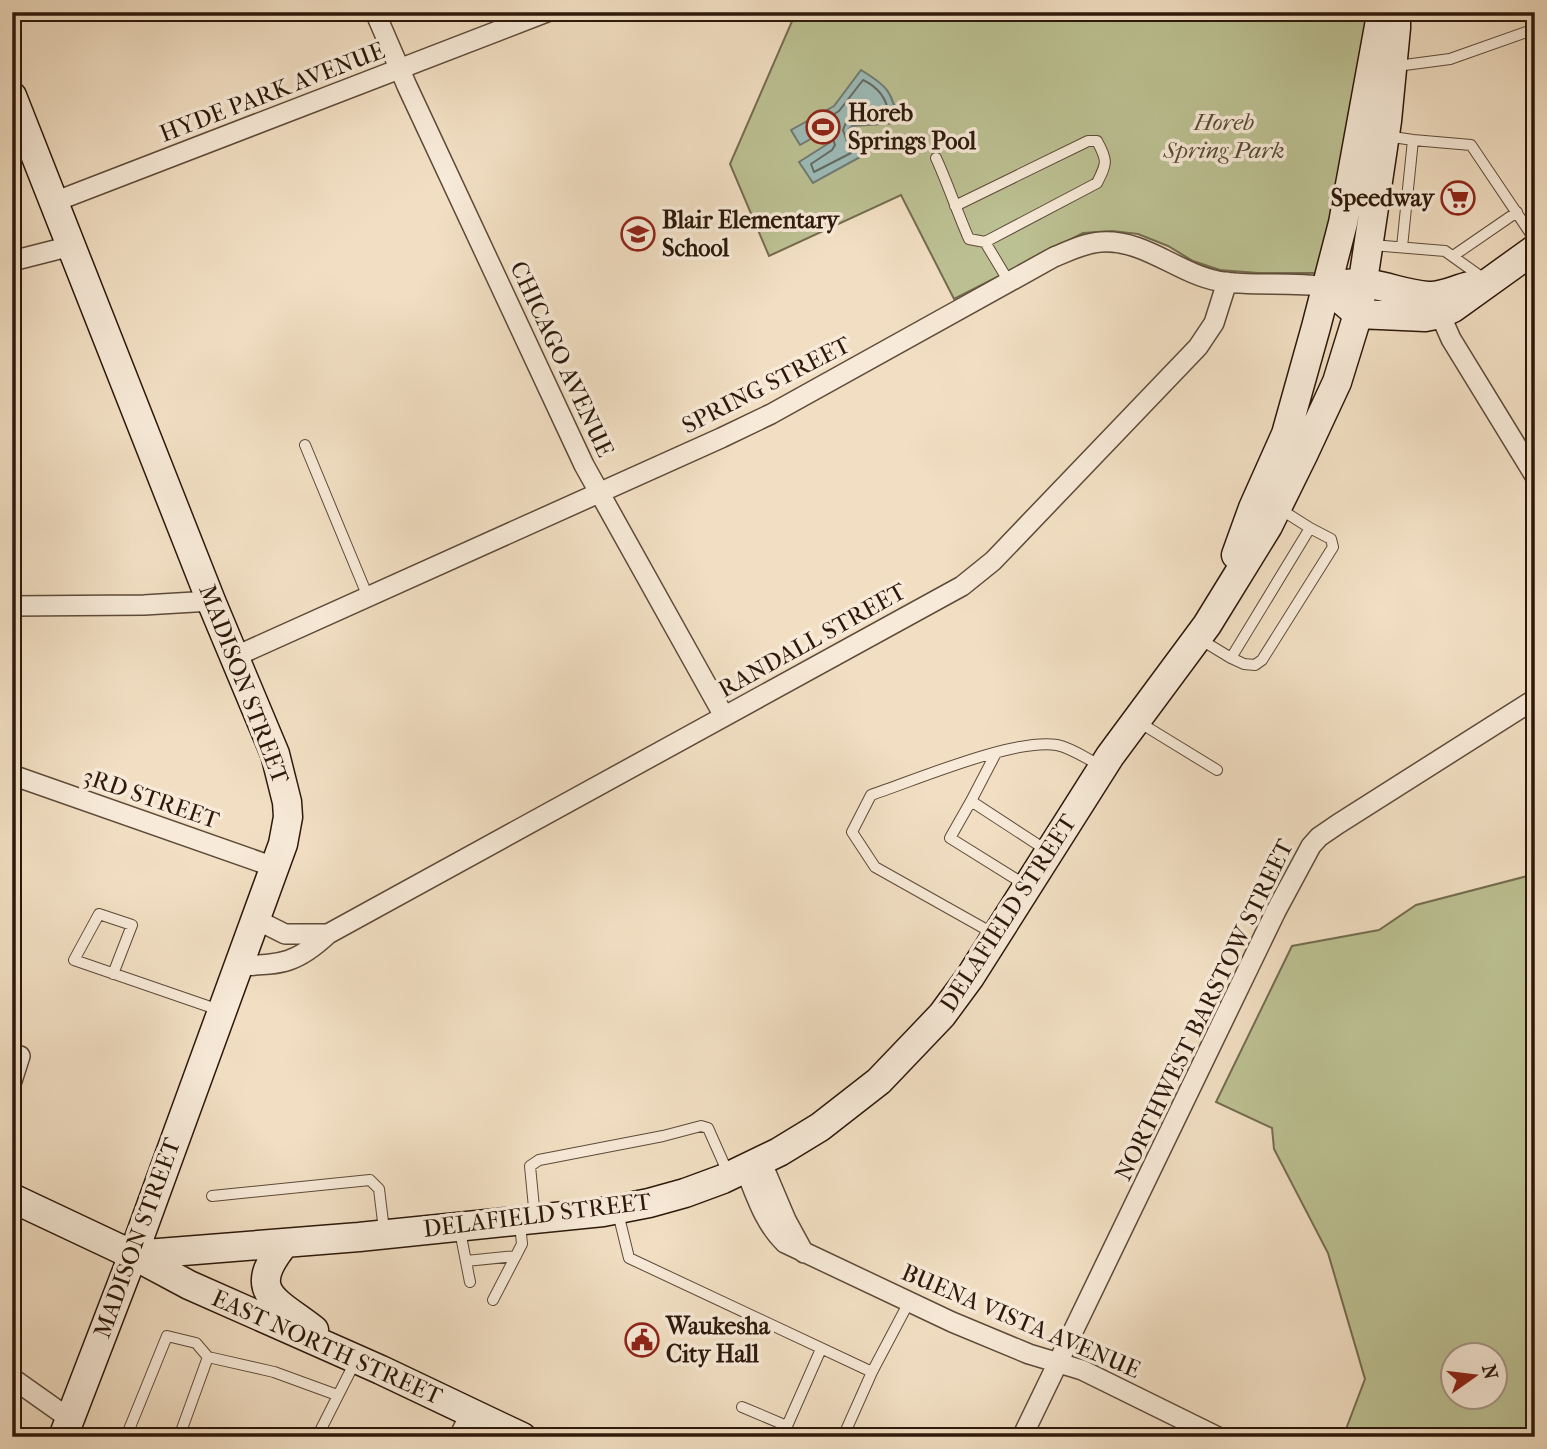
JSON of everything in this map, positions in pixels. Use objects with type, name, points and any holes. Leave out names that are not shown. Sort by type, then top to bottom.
[{"type":"main road","name":"DELAFIELD STREET","points":[[1215,612],[1253,508],[1286,434],[1343,223],[1381,12]]},
{"type":"main road","name":"DELAFIELD STREET","points":[[133,1255],[459,1227],[617,1209],[685,1193],[745,1168],[820,1126],[879,1081],[942,1015],[1103,767],[1198,638],[1277,507],[1337,382],[1358,314],[1385,136],[1396,12]]},
{"type":"main road","name":"MADISON STREET","points":[[12,96],[211,601],[275,754],[283,778],[288,817],[283,844],[70,1428]]},
{"type":"main road","points":[[1326,287],[1358,314],[1425,317],[1453,308],[1535,249]]},
{"type":"main road","points":[[1326,287],[1364,281],[1427,296],[1444,295],[1488,281]]},
{"type":"main road","name":"EAST NORTH STREET","points":[[12,1198],[133,1255],[187,1284],[356,1359],[465,1424],[522,1437]]},
{"type":"main road","points":[[285,1243],[266,1270],[264,1280],[271,1297],[356,1359]]},
{"type":"street","name":"CHICAGO AVENUE","points":[[375,12],[584,465],[724,716]]},
{"type":"street","name":"HYDE PARK AVENUE","points":[[54,202],[547,12]]},
{"type":"street","name":"SPRING STREET","points":[[234,657],[771,414],[1054,257],[1076,248],[1100,242],[1130,245],[1191,272],[1227,282],[1309,284],[1326,287]]},
{"type":"street","points":[[12,261],[71,246]]},
{"type":"street","name":"RANDALL STREET","points":[[238,966],[275,964],[308,953],[328,934],[962,586],[979,574],[1198,347],[1214,323],[1227,282]]},
{"type":"street","points":[[1440,314],[1451,340],[1535,476]]},
{"type":"street","points":[[12,606],[144,605],[211,601]]},
{"type":"street","name":"NORTHWEST BARSTOW STREET","points":[[1022,1437],[1276,911],[1311,846],[1338,824],[1535,699]]},
{"type":"street","name":"3RD STREET","points":[[12,775],[274,867]]},
{"type":"street","name":"RANDALL STREET","points":[[255,919],[285,934],[328,934]]},
{"type":"street","points":[[12,1081],[20,1056]]},
{"type":"street","name":"BUENA VISTA AVENUE","points":[[745,1168],[766,1219],[785,1243],[990,1338],[1082,1370],[1218,1437]]},
{"type":"street","points":[[12,1378],[70,1428]]},
{"type":"lane","points":[[1393,67],[1450,59],[1535,29]]},
{"type":"lane","points":[[1385,136],[1471,145],[1535,240]]},
{"type":"lane","points":[[1402,247],[1413,140]]},
{"type":"lane","points":[[936,158],[951,189],[955,206],[970,239],[985,242],[1097,183],[1106,166],[1106,157],[1097,141],[1087,141],[955,206]]},
{"type":"lane","points":[[1453,256],[1517,212]]},
{"type":"lane","points":[[985,242],[1009,282]]},
{"type":"lane","points":[[1369,245],[1445,251],[1488,281]]},
{"type":"lane","points":[[305,446],[368,597]]},
{"type":"lane","points":[[1198,638],[1231,658],[1244,664],[1255,665],[1262,660],[1333,547],[1331,540],[1277,507]]},
{"type":"lane","points":[[1231,658],[1310,528]]},
{"type":"lane","points":[[1137,721],[1217,770]]},
{"type":"lane","points":[[996,935],[875,867],[852,832],[871,795],[996,753],[1039,744],[1060,746],[1103,767]]},
{"type":"lane","points":[[996,753],[950,838],[1027,887]]},
{"type":"lane","points":[[971,801],[1049,852]]},
{"type":"lane","points":[[113,974],[132,925],[99,914],[74,960],[113,974],[221,1010]]},
{"type":"lane","points":[[493,1300],[522,1244],[527,1220],[530,1166],[539,1160],[635,1142],[701,1126],[708,1128],[745,1168]]},
{"type":"lane","points":[[212,1195],[370,1180],[379,1189],[385,1234]]},
{"type":"lane","points":[[617,1209],[629,1258],[872,1372]]},
{"type":"lane","points":[[459,1227],[470,1282]]},
{"type":"lane","points":[[466,1261],[516,1256]]},
{"type":"lane","points":[[843,1437],[872,1372],[909,1302]]},
{"type":"lane","points":[[126,1437],[167,1336],[196,1343],[208,1357],[274,1372],[337,1395]]},
{"type":"lane","points":[[742,1408],[787,1426],[821,1349]]},
{"type":"lane","points":[[179,1437],[208,1357]]},
{"type":"lane","points":[[317,1437],[356,1359]]},
{"type":"green space","name":"Horeb Spring Park","points":[[796,12],[1373,12],[1322,273],[1220,270],[1193,261],[1168,246],[1138,234],[1112,231],[1083,233],[954,299],[901,195],[769,256],[730,164]]},
{"type":"green space","points":[[1535,874],[1535,1437],[1343,1437],[1365,1379],[1328,1253],[1274,1149],[1272,1128],[1216,1102],[1292,946],[1379,930],[1416,905]]},
{"type":"water","name":"Horeb Springs Pool","points":[[861,70],[888,91],[899,123],[852,126],[849,129],[862,156],[813,183],[799,162],[829,143],[823,132],[800,145],[791,130],[834,106]]},
{"type":"place","name":"Horeb Springs Pool","points":[[823,127]]},
{"type":"place","name":"Speedway","points":[[1458,198]]},
{"type":"place","name":"Blair Elementary School","points":[[638,234]]},
{"type":"place","name":"Waukesha City Hall","points":[[642,1340]]}]
